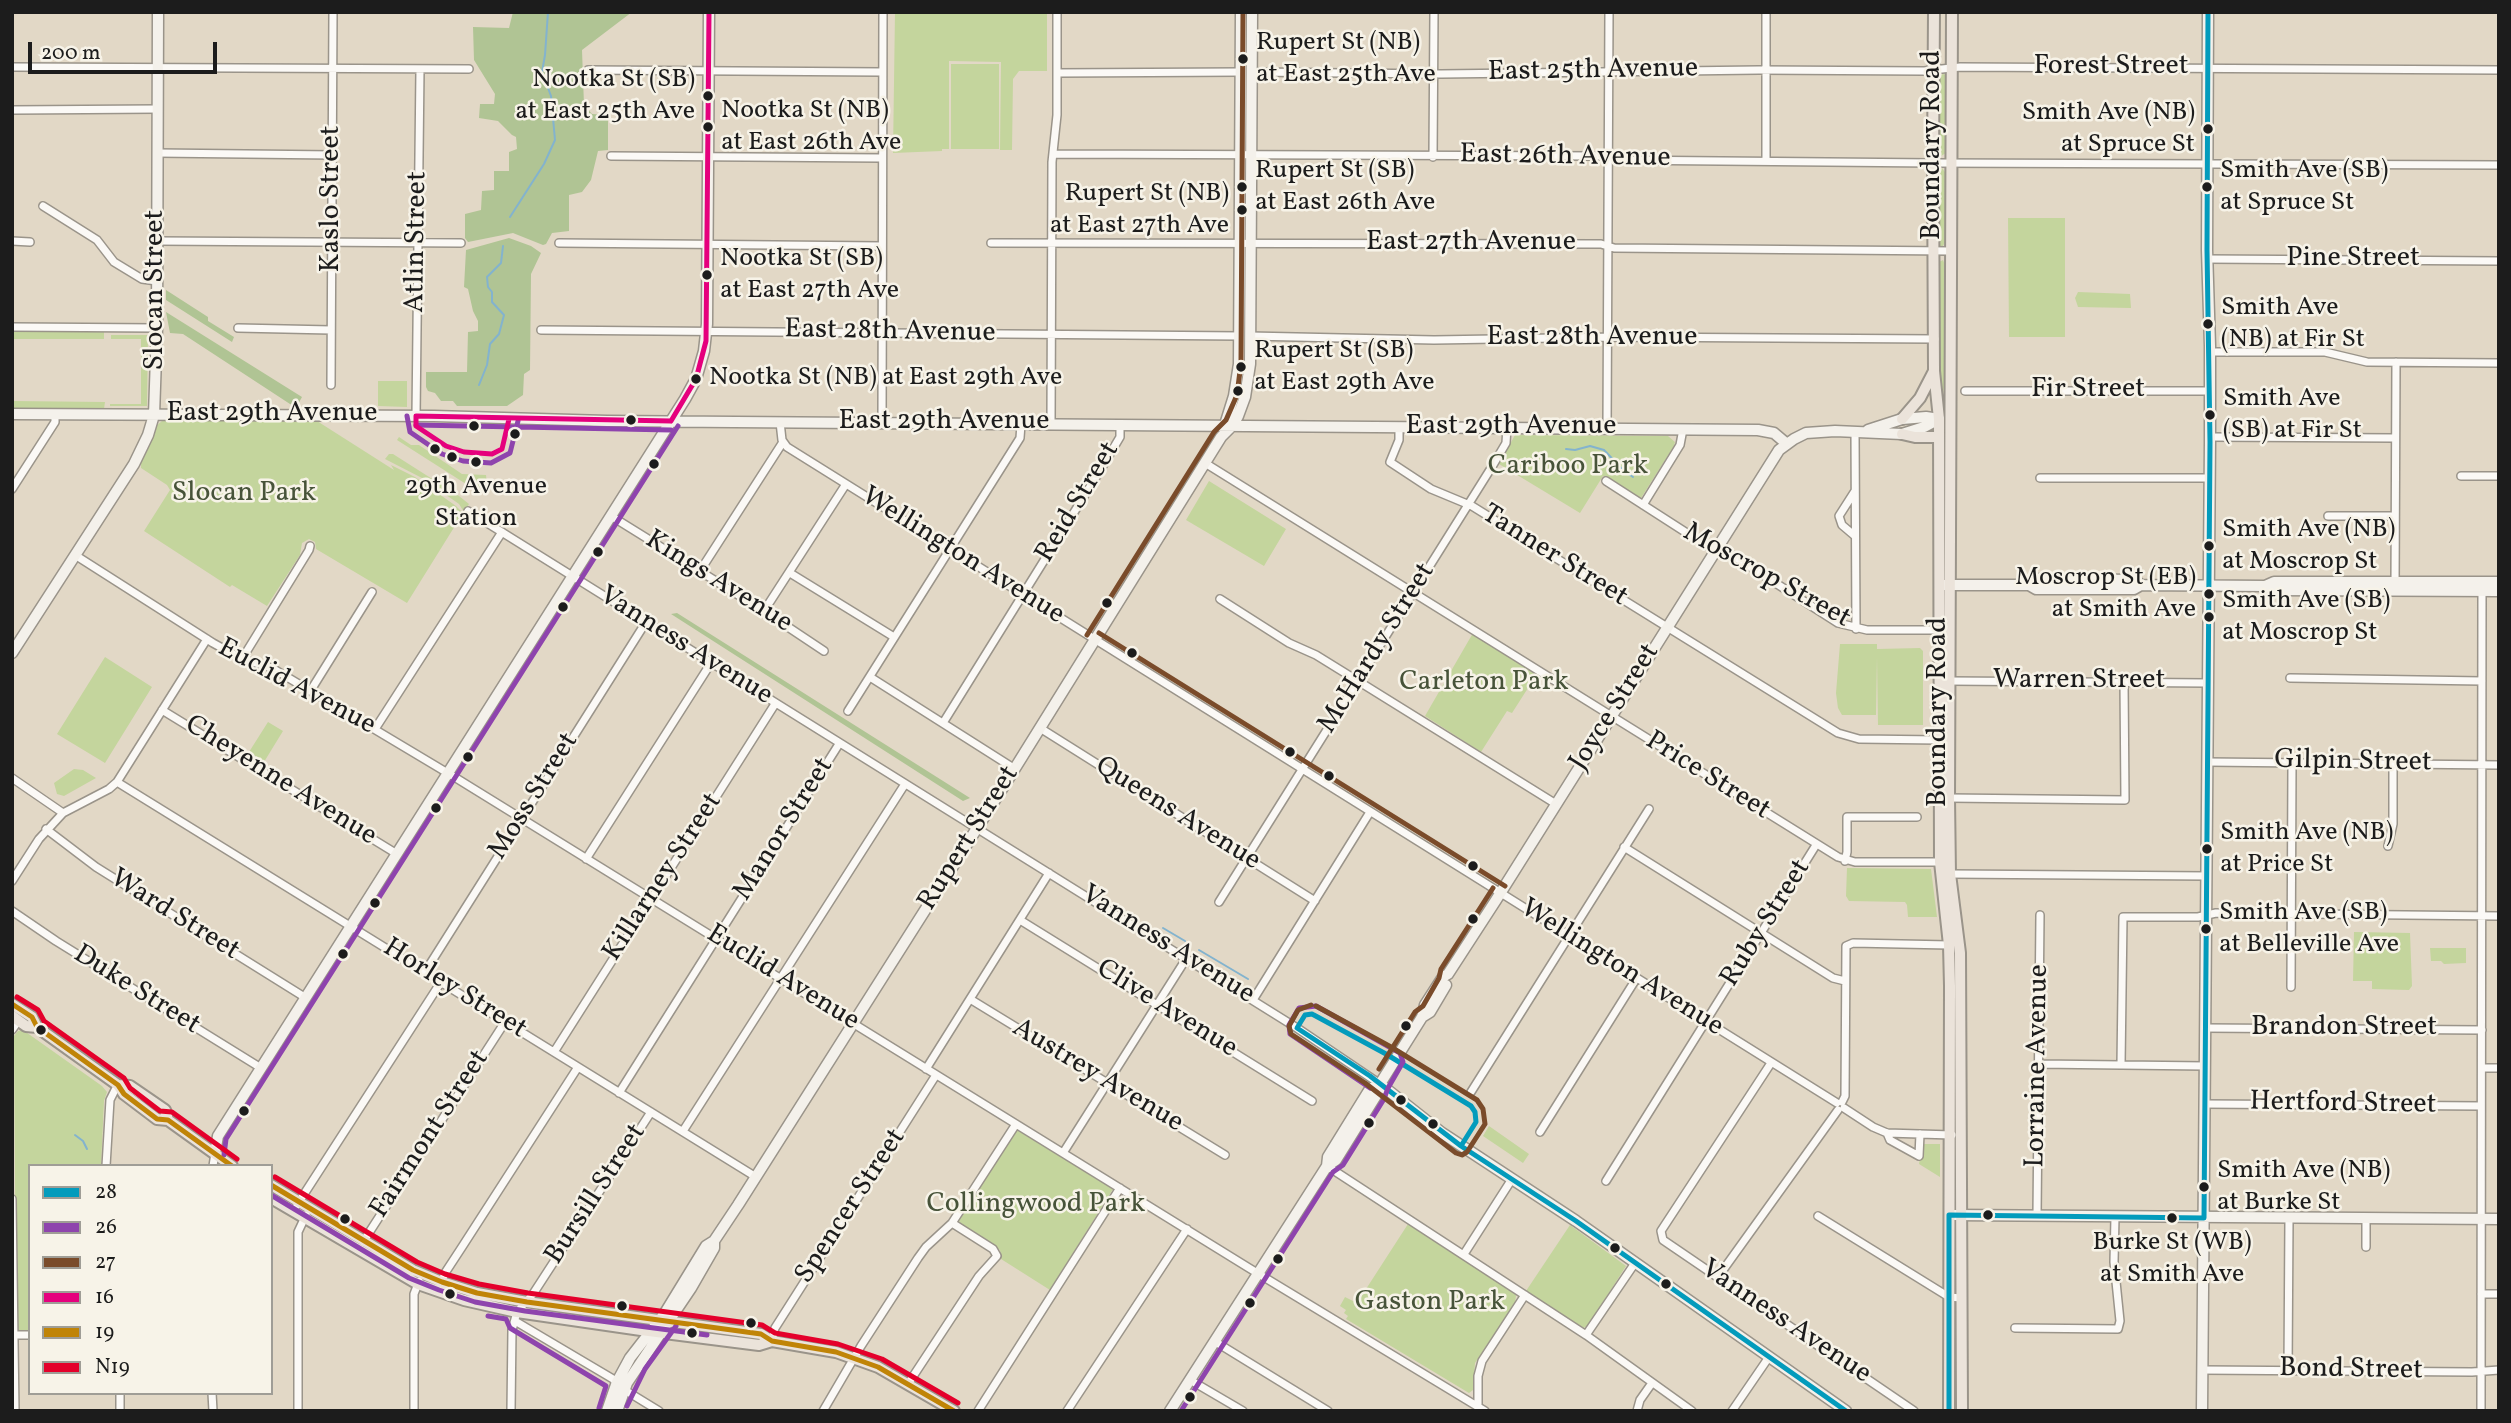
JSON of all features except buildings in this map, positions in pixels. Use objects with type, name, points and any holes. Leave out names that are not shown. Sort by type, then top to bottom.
[{"type":"main road","name":"Boundary Road","points":[[1934,12],[1934,371],[1939,419],[1949,681],[1950,874],[1959,953],[1961,1135],[1961,1215],[1949,1411]]},
{"type":"main road","name":"Boundary Road","points":[[1952,12],[1951,428],[1945,585],[1940,630],[1939,740],[1940,862],[1949,945],[1949,1215],[1962,1411]]},
{"type":"main road","points":[[1902,419],[1920,398],[1934,371]]},
{"type":"main road","points":[[1950,405],[1939,419],[1951,428]]},
{"type":"main road","points":[[1902,434],[1939,437]]},
{"type":"main road","points":[[1940,862],[1952,894]]},
{"type":"main road","points":[[12,1004],[32,1017],[37,1027],[118,1085],[124,1094],[157,1119],[168,1119],[229,1164]]},
{"type":"main road","points":[[14,1022],[37,1027]]},
{"type":"main road","points":[[273,1187],[296,1207]]},
{"type":"main road","points":[[273,1199],[307,1213],[419,1279],[475,1303],[516,1316],[759,1345],[772,1341]]},
{"type":"main road","points":[[440,1287],[527,1302],[761,1334],[772,1341],[812,1347],[854,1358],[908,1384],[954,1411]]},
{"type":"street","name":"Slocan Street","points":[[12,653],[15,641],[75,555],[139,454],[154,415],[157,328],[158,12]]},
{"type":"street","name":"Kaslo Street","points":[[331,385],[333,12]]},
{"type":"street","points":[[213,1164],[217,1139],[671,422],[698,374],[707,331],[709,12]]},
{"type":"street","points":[[882,423],[883,12]]},
{"type":"street","points":[[1051,424],[1051,242],[1053,153],[1057,115],[1057,12]]},
{"type":"street","name":"Rupert Street","points":[[1241,12],[1252,154],[1245,242]]},
{"type":"street","name":"Rupert Street","points":[[607,1411],[620,1385],[638,1364],[664,1321],[706,1246],[714,1241],[756,1177],[1227,428],[1244,336],[1245,242],[1240,154],[1252,12]]},
{"type":"street","points":[[1433,157],[1434,12]]},
{"type":"street","points":[[1607,428],[1609,12]]},
{"type":"street","points":[[1766,12],[1766,161]]},
{"type":"street","points":[[2202,1411],[2210,478],[2208,12]]},
{"type":"street","points":[[12,67],[469,69]]},
{"type":"street","name":"Atlin Street","points":[[416,416],[420,69]]},
{"type":"street","points":[[588,70],[882,72]]},
{"type":"street","name":"East 25th Avenue","points":[[1057,73],[1434,74],[1934,70]]},
{"type":"street","name":"Forest Street","points":[[1934,70],[2499,70]]},
{"type":"street","points":[[12,110],[158,109]]},
{"type":"street","points":[[158,153],[334,155]]},
{"type":"street","name":"East 26th Avenue","points":[[1053,153],[1601,156],[1933,163],[2499,165]]},
{"type":"street","points":[[611,156],[881,158]]},
{"type":"street","points":[[43,206],[97,240],[114,262],[142,279],[157,281]]},
{"type":"street","points":[[12,241],[30,242]]},
{"type":"street","points":[[157,241],[461,243]]},
{"type":"street","name":"East 27th Avenue","points":[[991,243],[1245,242],[1950,251]]},
{"type":"street","points":[[559,243],[882,246]]},
{"type":"street","name":"Pine Street","points":[[2207,259],[2499,261]]},
{"type":"street","points":[[12,327],[157,328]]},
{"type":"street","points":[[238,328],[331,330]]},
{"type":"street","name":"East 28th Avenue","points":[[541,330],[1434,340],[1607,337],[1935,339]]},
{"type":"street","points":[[2210,352],[2325,352],[2361,362],[2499,363]]},
{"type":"street","points":[[2395,585],[2396,362]]},
{"type":"street","name":"Fir Street","points":[[1965,391],[2210,391]]},
{"type":"street","name":"East 29th Avenue","points":[[12,414],[1121,424],[1227,428],[1399,426],[1765,430],[1774,433],[1787,444]]},
{"type":"street","points":[[12,489],[55,422],[55,415]]},
{"type":"street","points":[[1867,431],[1902,419],[1939,419]]},
{"type":"street","points":[[1787,444],[1806,433],[1821,431],[1902,434],[1924,428],[1939,419]]},
{"type":"street","points":[[700,571],[783,442],[780,422]]},
{"type":"street","points":[[848,711],[1020,438],[1021,424]]},
{"type":"street","name":"Reid Street","points":[[943,723],[1120,437],[1121,424]]},
{"type":"street","name":"Tanner Street","points":[[1399,426],[1399,440],[1390,463],[1431,489],[1468,504],[1843,736],[1859,739],[1939,740]]},
{"type":"street","name":"McHardy Street","points":[[1219,902],[1506,443],[1507,428]]},
{"type":"street","points":[[1643,505],[1680,445],[1683,429]]},
{"type":"street","points":[[1855,431],[1856,629]]},
{"type":"street","points":[[2210,437],[2395,438]]},
{"type":"street","name":"Wellington Avenue","points":[[783,442],[1094,640],[1873,1127],[1887,1133],[1961,1135]]},
{"type":"street","name":"Joyce Street","points":[[1170,1411],[1328,1166],[1328,1157],[1370,1089],[1380,1084],[1422,1017],[1430,1012],[1448,980],[1448,974],[1773,459],[1787,444]]},
{"type":"street","name":"Price Street","points":[[1205,463],[1845,861],[1940,862]]},
{"type":"street","points":[[2461,476],[2499,476]]},
{"type":"street","points":[[2040,478],[2210,478]]},
{"type":"street","name":"Moscrop Street","points":[[1606,481],[1707,546],[1727,552],[1839,623],[1856,629],[1940,630]]},
{"type":"street","points":[[764,611],[846,484]]},
{"type":"street","points":[[1855,490],[1839,516],[1842,525],[1855,536]]},
{"type":"street","name":"Vanness Avenue","points":[[468,511],[575,572],[646,622],[775,704],[1344,1058],[1442,1133],[1846,1411]]},
{"type":"street","name":"Kings Avenue","points":[[611,516],[824,651]]},
{"type":"street","points":[[2328,516],[2395,516]]},
{"type":"street","points":[[375,729],[502,532]]},
{"type":"street","points":[[242,659],[310,546]]},
{"type":"street","name":"Euclid Avenue","points":[[75,555],[207,639],[242,659],[272,668],[375,729],[1485,1411]]},
{"type":"street","points":[[790,573],[894,637]]},
{"type":"street","points":[[1945,585],[2029,585],[2036,579],[2135,580],[2141,584],[2265,586],[2274,582],[2482,587],[2499,592]]},
{"type":"street","points":[[2482,587],[2499,582]]},
{"type":"street","points":[[2481,1411],[2482,587]]},
{"type":"street","points":[[310,690],[372,592]]},
{"type":"street","points":[[1220,599],[1289,643],[1316,655],[1556,804]]},
{"type":"street","name":"Moss Street","points":[[425,972],[646,622]]},
{"type":"street","points":[[12,881],[47,829],[63,813],[117,782],[207,639]]},
{"type":"street","points":[[586,859],[711,663]]},
{"type":"street","points":[[870,677],[1015,769]]},
{"type":"street","points":[[2290,678],[2482,681]]},
{"type":"street","name":"Warren Street","points":[[1949,681],[2208,683]]},
{"type":"street","points":[[1949,798],[2125,800],[2124,682]]},
{"type":"street","name":"Killarney Street","points":[[554,1052],[775,704]]},
{"type":"street","name":"Cheyenne Avenue","points":[[162,710],[397,855]]},
{"type":"street","name":"Queens Avenue","points":[[1040,728],[1315,901]]},
{"type":"street","name":"Manor Street","points":[[619,1093],[839,744]]},
{"type":"street","name":"Gilpin Street","points":[[2207,762],[2499,765]]},
{"type":"street","points":[[2291,987],[2292,763]]},
{"type":"street","points":[[2388,846],[2393,824],[2393,764]]},
{"type":"street","points":[[12,778],[63,813]]},
{"type":"street","name":"Horley Street","points":[[117,782],[756,1177]]},
{"type":"street","points":[[683,1131],[905,784]]},
{"type":"street","points":[[1471,1093],[1648,809]]},
{"type":"street","points":[[1253,1000],[1370,812]]},
{"type":"street","points":[[1845,861],[1847,817],[1917,817]]},
{"type":"street","name":"Ward Street","points":[[47,829],[96,867],[306,998]]},
{"type":"street","name":"Ruby Street","points":[[1606,1181],[1816,845]]},
{"type":"street","points":[[1624,847],[1833,978],[1845,981]]},
{"type":"street","points":[[926,1069],[1049,873]]},
{"type":"street","points":[[1950,874],[2207,876]]},
{"type":"street","name":"Duke Street","points":[[12,911],[261,1068]]},
{"type":"street","points":[[2121,1065],[2123,917],[2291,914],[2499,916]]},
{"type":"street","name":"Lorraine Avenue","points":[[2037,1216],[2040,915]]},
{"type":"street","name":"Clive Avenue","points":[[1020,920],[1312,1101]]},
{"type":"street","points":[[1718,1277],[1845,1096],[1845,949],[1851,943],[1949,945]]},
{"type":"street","points":[[1063,1153],[1186,959]]},
{"type":"street","points":[[1540,1132],[1636,979]]},
{"type":"street","points":[[296,1207],[441,982]]},
{"type":"street","name":"Austrey Avenue","points":[[970,999],[1224,1155]]},
{"type":"street","name":"Fairmont Street","points":[[361,1245],[505,1022]]},
{"type":"street","name":"Brandon Street","points":[[2206,1028],[2482,1030]]},
{"type":"street","name":"Vanness Avenue","points":[[1771,1063],[1661,1231],[1663,1240],[1914,1411]]},
{"type":"street","points":[[2038,1064],[2205,1066]]},
{"type":"street","points":[[440,1287],[456,1255],[578,1068]]},
{"type":"street","points":[[2482,1068],[2499,1068]]},
{"type":"street","name":"Spencer Street","points":[[772,1341],[775,1328],[936,1075]]},
{"type":"street","points":[[106,1164],[110,1100],[118,1085]]},
{"type":"street","name":"Hertford Street","points":[[2205,1104],[2481,1106]]},
{"type":"street","name":"Bursill Street","points":[[516,1316],[651,1112]]},
{"type":"street","points":[[823,1411],[918,1258],[952,1223],[1016,1124]]},
{"type":"street","name":"Wellington Avenue","points":[[1887,1133],[1890,1140],[1919,1156],[1920,1134]]},
{"type":"street","points":[[1328,1166],[1586,1335],[1692,1411]]},
{"type":"street","points":[[1464,1254],[1511,1179]]},
{"type":"street","points":[[978,1411],[1120,1188]]},
{"type":"street","points":[[12,1199],[15,1411]]},
{"type":"street","points":[[298,1411],[298,1231],[307,1213]]},
{"type":"street","points":[[1949,1215],[2499,1219]]},
{"type":"street","points":[[1818,1216],[1955,1298]]},
{"type":"street","points":[[2015,1328],[2118,1329],[2120,1321],[2114,1250],[2115,1217]]},
{"type":"street","points":[[2288,1370],[2289,1218]]},
{"type":"street","points":[[2366,1219],[2366,1247]]},
{"type":"street","points":[[908,1384],[979,1276],[997,1256],[993,1249],[952,1223]]},
{"type":"street","points":[[1068,1411],[1187,1229]]},
{"type":"street","points":[[1586,1335],[1635,1264]]},
{"type":"street","points":[[414,1411],[414,1294],[419,1279]]},
{"type":"street","points":[[1478,1408],[1478,1376],[1482,1360],[1525,1294]]},
{"type":"street","points":[[2481,1294],[2499,1294]]},
{"type":"street","points":[[511,1411],[512,1330],[516,1316],[659,1411]]},
{"type":"street","points":[[1214,1341],[1328,1411]]},
{"type":"street","points":[[1732,1411],[1769,1357]]},
{"type":"street","name":"Bond Street","points":[[2203,1370],[2499,1370]]},
{"type":"street","points":[[1190,1380],[1243,1411]]},
{"type":"street","points":[[1637,1411],[1640,1400],[1652,1383]]},
{"type":"street","name":"Rupert Street","points":[[617,1411],[620,1385]]},
{"type":"green space","points":[[513,12],[632,12],[582,50],[584,105],[592,114],[608,115],[608,150],[598,151],[591,180],[582,192],[569,195],[569,231],[552,233],[543,245],[513,233],[468,242],[465,238],[465,214],[481,210],[482,191],[494,190],[494,171],[509,171],[509,152],[517,149],[516,137],[498,121],[479,118],[480,104],[494,104],[495,94],[474,60],[473,27],[509,28]]},
{"type":"green space","points":[[895,12],[1047,12],[1047,71],[1019,71],[1013,79],[1012,150],[1000,150],[1001,62],[949,61],[949,149],[893,153]]},
{"type":"green space","points":[[951,64],[999,64],[999,149],[951,149]]},
{"type":"green space","points":[[1947,75],[1947,136],[1946,153],[1941,156],[1937,153],[1939,76]]},
{"type":"green space","points":[[1942,168],[1945,172],[1945,243],[1941,248],[1937,246],[1938,170]]},
{"type":"green space","points":[[2008,218],[2065,218],[2065,337],[2009,337]]},
{"type":"green space","points":[[509,238],[541,253],[531,274],[530,370],[524,374],[523,395],[507,406],[457,406],[453,401],[441,401],[435,393],[428,391],[426,372],[467,372],[468,332],[478,331],[478,321],[468,289],[464,287],[466,250]]},
{"type":"green space","points":[[1943,260],[1945,265],[1942,401],[1937,263]]},
{"type":"green space","points":[[166,290],[234,337],[232,342],[166,300]]},
{"type":"green space","points":[[2078,292],[2130,294],[2131,308],[2078,307],[2075,298]]},
{"type":"green space","points":[[166,312],[302,397],[297,406],[183,334],[170,333]]},
{"type":"green space","points":[[12,329],[104,330],[104,339],[12,339]]},
{"type":"green space","points":[[111,335],[148,335],[147,406],[110,406],[141,404],[141,339],[111,339]]},
{"type":"green space","points":[[378,381],[407,381],[407,407],[378,406]]},
{"type":"green space","points":[[12,401],[105,402],[104,409],[12,409]]},
{"type":"green space","name":"Slocan Park","points":[[162,421],[317,421],[394,470],[391,465],[415,477],[463,513],[407,603],[316,549],[315,542],[309,539],[302,543],[300,555],[267,606],[232,585],[230,587],[144,531],[170,490],[167,485],[141,468],[157,425]]},
{"type":"green space","name":"Cariboo Park","points":[[1515,435],[1668,436],[1675,442],[1641,498],[1603,476],[1580,513],[1499,464]]},
{"type":"green space","points":[[399,437],[411,445],[419,445],[462,474],[486,475],[487,485],[481,485],[477,491],[397,440]]},
{"type":"green space","points":[[389,454],[459,496],[469,504],[464,512],[459,504],[422,478],[385,459]]},
{"type":"green space","points":[[1209,481],[1286,529],[1264,566],[1186,520]]},
{"type":"green space","points":[[677,613],[970,798],[963,801],[671,614]]},
{"type":"green space","name":"Carleton Park","points":[[1473,633],[1537,674],[1512,713],[1507,711],[1481,752],[1425,716]]},
{"type":"green space","points":[[1840,644],[1877,644],[1877,649],[1920,648],[1923,651],[1923,725],[1878,725],[1877,657],[1876,715],[1842,715],[1836,693]]},
{"type":"green space","points":[[105,657],[152,687],[105,763],[57,734]]},
{"type":"green space","points":[[268,722],[283,731],[264,762],[249,752]]},
{"type":"green space","points":[[74,769],[83,770],[96,778],[64,796],[57,794],[54,783]]},
{"type":"green space","points":[[1847,868],[1931,869],[1937,917],[1908,917],[1905,902],[1849,901],[1846,896]]},
{"type":"green space","points":[[2354,932],[2410,933],[2412,986],[2409,990],[2372,989],[2372,981],[2353,981]]},
{"type":"green space","points":[[2430,948],[2466,948],[2466,963],[2444,964],[2441,961],[2431,961]]},
{"type":"green space","points":[[23,1030],[107,1092],[104,1101],[101,1164],[28,1164],[28,1332],[19,1331],[16,1320],[14,1036]]},
{"type":"green space","points":[[1489,1126],[1529,1154],[1523,1163],[1483,1136]]},
{"type":"green space","name":"Collingwood Park","points":[[1017,1130],[1113,1189],[1050,1290],[1001,1259],[1000,1250],[961,1225],[959,1221]]},
{"type":"green space","points":[[1922,1144],[1940,1144],[1940,1177],[1919,1164]]},
{"type":"green space","name":"Gaston Park","points":[[1408,1224],[1453,1251],[1516,1295],[1515,1304],[1475,1363],[1473,1390],[1469,1393],[1346,1319],[1346,1310],[1340,1306],[1345,1297],[1357,1303]]},
{"type":"green space","points":[[1570,1225],[1626,1266],[1588,1326],[1583,1328],[1526,1291]]},
{"type":"waterway","points":[[510,217],[544,164],[555,140],[551,96],[542,72],[548,12]]},
{"type":"waterway","points":[[479,385],[487,365],[490,344],[499,334],[504,315],[492,302],[487,277],[501,263],[503,246]]},
{"type":"waterway","points":[[1566,449],[1575,450],[1590,446],[1604,450],[1633,477]]},
{"type":"waterway","points":[[1163,928],[1185,941]]},
{"type":"waterway","points":[[1199,950],[1248,979]]},
{"type":"waterway","points":[[75,1135],[83,1141],[87,1149]]},
{"type":"transit line","name":"16","points":[[671,421],[696,379],[706,341],[709,12]]},
{"type":"transit line","name":"27","points":[[1087,635],[1214,432],[1226,420],[1237,395],[1241,363],[1243,12]]},
{"type":"transit line","name":"28","points":[[2204,1218],[2210,442],[2207,250],[2208,12]]},
{"type":"transit line","name":"26","points":[[407,416],[410,432],[442,454],[463,461],[491,463],[510,453],[518,421]]},
{"type":"transit line","name":"16","points":[[416,416],[671,421]]},
{"type":"transit line","name":"16","points":[[416,416],[416,426],[446,446],[464,452],[492,454],[502,449],[509,419]]},
{"type":"transit line","name":"26","points":[[416,425],[671,430]]},
{"type":"transit line","name":"26","points":[[224,1155],[226,1139],[678,426]]},
{"type":"transit line","name":"27","points":[[1099,633],[1505,886]]},
{"type":"transit line","name":"27","points":[[1379,1069],[1415,1012],[1423,1006],[1439,978],[1441,969],[1493,888]]},
{"type":"transit line","name":"N19","points":[[17,997],[38,1010],[44,1021],[124,1078],[130,1088],[160,1111],[172,1112],[237,1159]]},
{"type":"transit line","name":"19","points":[[12,1004],[32,1017],[37,1027],[118,1085],[124,1094],[157,1119],[168,1120],[229,1164]]},
{"type":"transit line","name":"27","points":[[1311,1005],[1298,1010],[1289,1026],[1291,1034],[1365,1083],[1456,1153],[1462,1155],[1467,1152],[1485,1124],[1483,1109],[1477,1100],[1391,1047],[1316,1006]]},
{"type":"transit line","name":"26","points":[[1181,1411],[1333,1172],[1343,1165],[1384,1099],[1403,1062],[1400,1053],[1316,1006],[1299,1008],[1289,1025],[1290,1034],[1370,1088]]},
{"type":"transit line","name":"28","points":[[1312,1014],[1386,1054],[1471,1106],[1476,1122],[1461,1146],[1370,1076],[1297,1028],[1305,1015],[1312,1014]]},
{"type":"transit line","name":"28","points":[[1461,1146],[1576,1221],[1846,1411]]},
{"type":"transit line","name":"N19","points":[[275,1177],[417,1262],[445,1274],[479,1284],[528,1293],[762,1325],[775,1333],[838,1344],[882,1359],[958,1403]]},
{"type":"transit line","name":"19","points":[[273,1186],[413,1270],[442,1282],[477,1293],[527,1302],[761,1334],[772,1341],[836,1352],[878,1367],[954,1411]]},
{"type":"transit line","name":"26","points":[[273,1196],[409,1278],[475,1302],[707,1335]]},
{"type":"transit line","name":"28","points":[[1949,1411],[1949,1215],[2204,1218]]},
{"type":"transit line","name":"26","points":[[488,1316],[506,1319],[510,1328],[606,1386],[599,1408]]},
{"type":"transit line","name":"26","points":[[627,1406],[645,1369],[676,1326]]},
{"type":"place","name":"Rupert St (NB) at East 25th Ave","points":[[1243,59]]},
{"type":"place","name":"Nootka St (SB) at East 25th Ave","points":[[708,96]]},
{"type":"place","name":"Nootka St (NB) at East 26th Ave","points":[[708,127]]},
{"type":"place","name":"Smith Ave (NB) at Spruce St","points":[[2208,129]]},
{"type":"place","name":"Rupert St (SB) at East 26th Ave","points":[[1242,187]]},
{"type":"place","name":"Smith Ave (SB) at Spruce St","points":[[2207,187]]},
{"type":"place","name":"Rupert St (NB) at East 27th Ave","points":[[1242,210]]},
{"type":"place","name":"Nootka St (SB) at East 27th Ave","points":[[707,275]]},
{"type":"place","name":"Smith Ave (NB) at Fir St","points":[[2208,324]]},
{"type":"place","name":"Rupert St (SB) at East 29th Ave","points":[[1241,367]]},
{"type":"place","name":"Nootka St (NB) at East 29th Ave","points":[[696,379]]},
{"type":"place","name":"Smith Ave (SB) at Fir St","points":[[2210,415]]},
{"type":"place","name":"29th Avenue Station","points":[[476,462]]},
{"type":"place","name":"Smith Ave (NB) at Moscrop St","points":[[2209,546]]},
{"type":"place","name":"Moscrop St (EB) at Smith Ave","points":[[2209,594]]},
{"type":"place","name":"Smith Ave (SB) at Moscrop St","points":[[2209,617]]},
{"type":"place","name":"Smith Ave (NB) at Price St","points":[[2207,849]]},
{"type":"place","name":"Smith Ave (SB) at Belleville Ave","points":[[2206,929]]},
{"type":"place","name":"Smith Ave (NB) at Burke St","points":[[2204,1187]]},
{"type":"place","name":"Burke St (WB) at Smith Ave","points":[[2172,1218]]}]
